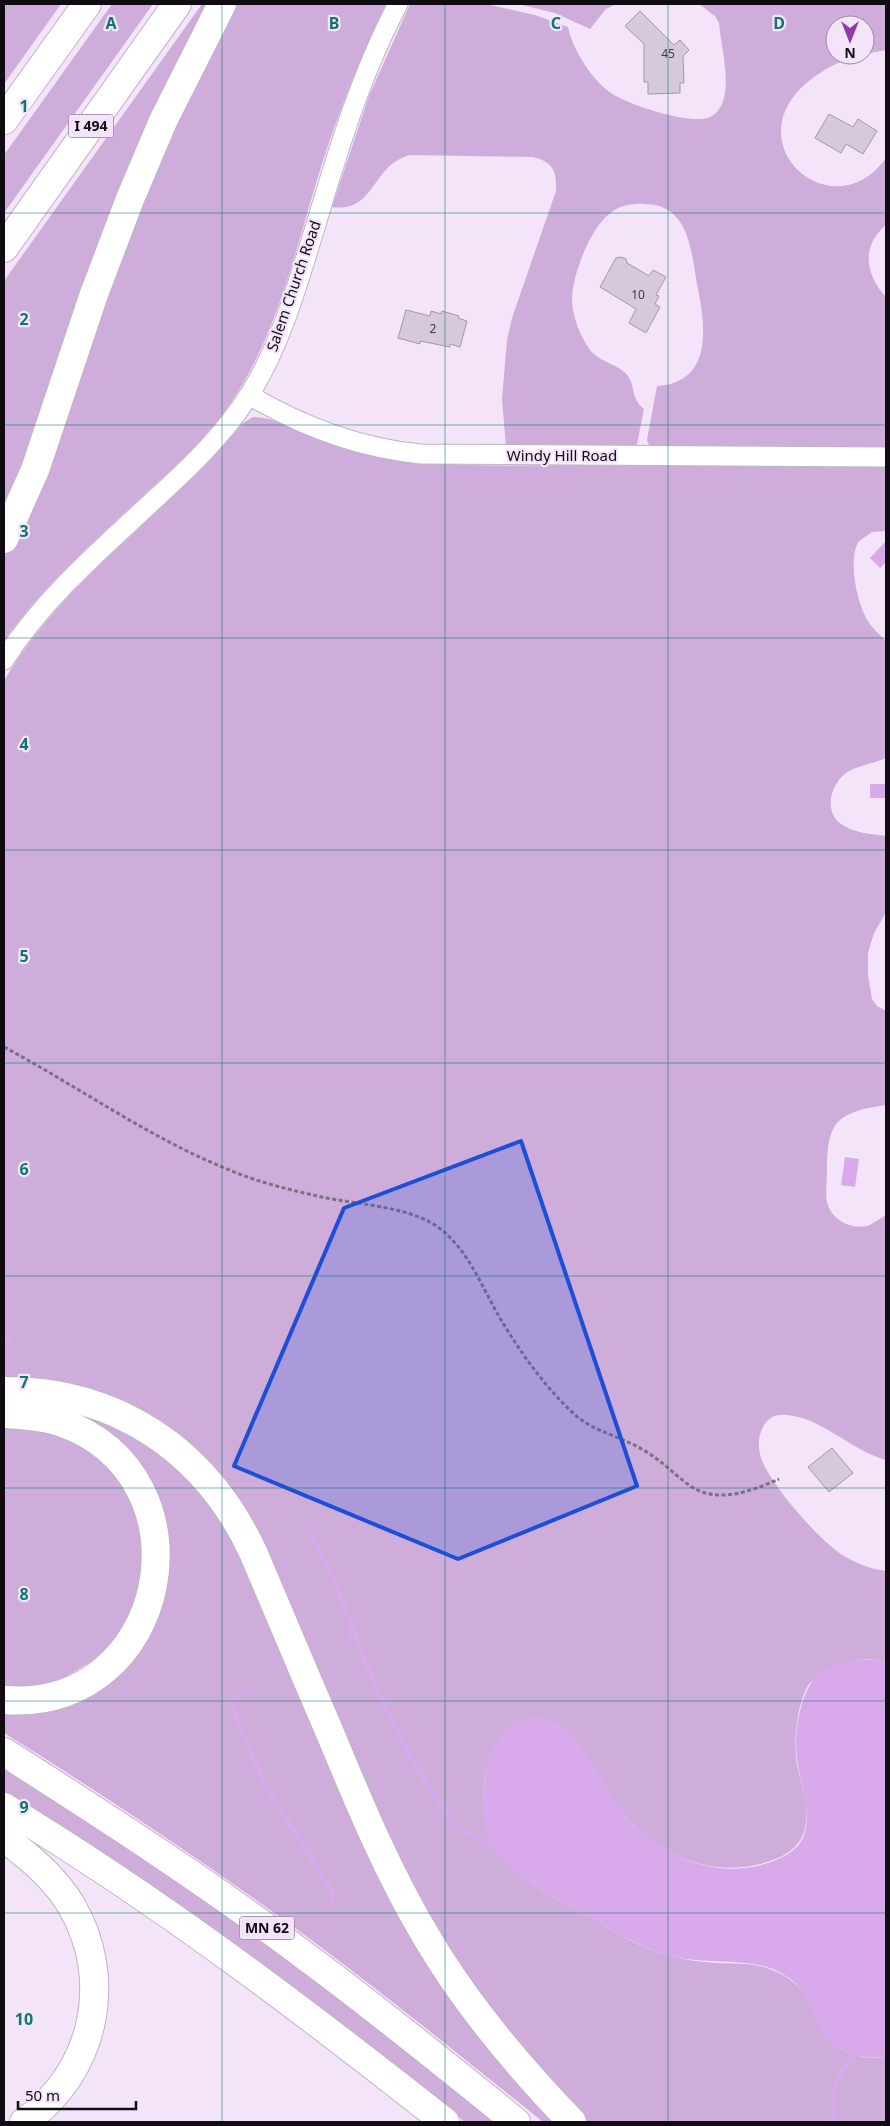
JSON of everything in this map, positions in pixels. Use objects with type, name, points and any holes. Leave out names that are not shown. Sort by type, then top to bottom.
[{"type":"highway","points":[[4,120],[87,4]]},
{"type":"highway","name":"I 494","points":[[4,248],[177,4]]},
{"type":"highway","points":[[4,539],[35,470],[94,294],[130,199],[163,121],[222,4]]},
{"type":"highway","points":[[4,1391],[36,1392],[67,1397],[124,1417],[159,1436],[179,1451],[220,1496],[249,1544],[355,1795],[411,1910],[444,1966],[479,2015],[524,2071],[572,2122]]},
{"type":"highway","points":[[4,1414],[39,1417],[58,1422],[82,1432],[110,1452],[128,1472],[142,1496],[151,1520],[156,1552],[155,1582],[146,1612],[132,1638],[111,1663],[87,1681],[55,1695],[36,1700],[4,1700]]},
{"type":"highway","name":"MN 62","points":[[4,1752],[133,1835],[248,1914],[361,1998],[516,2122]]},
{"type":"highway","name":"MN 62","points":[[4,1807],[110,1875],[267,1985],[445,2122]]},
{"type":"highway","points":[[4,1838],[38,1866],[67,1900],[78,1919],[89,1946],[94,1979],[90,2025],[79,2057],[61,2088],[44,2106],[24,2122]]},
{"type":"street","name":"Salem Church Road","points":[[4,660],[27,627],[50,600],[198,458],[229,423],[249,395],[267,364],[281,330],[348,119],[374,55],[398,4]]},
{"type":"street","name":"Windy Hill Road","points":[[249,395],[291,419],[331,435],[373,448],[421,454],[886,457]]},
{"type":"path","points":[[4,1048],[56,1076],[143,1129],[227,1170],[319,1196],[400,1212],[433,1224],[444,1232],[464,1254],[509,1333],[530,1364],[579,1418],[604,1432],[641,1448],[690,1486],[704,1492],[717,1495],[736,1494],[778,1479]]},
{"type":"highlighted area","points":[[521,1141],[637,1486],[458,1559],[234,1466],[344,1208]]},
{"type":"shaded area","points":[[4,4],[61,4],[4,84]]},
{"type":"shaded area","points":[[112,4],[153,4],[4,213],[4,155]]},
{"type":"shaded area","points":[[202,4],[215,4],[4,525],[4,281]]},
{"type":"shaded area","points":[[234,4],[386,4],[358,65],[334,128],[285,287],[275,316],[250,372],[225,411],[195,447],[54,580],[4,641],[4,557],[20,531],[147,183]]},
{"type":"shaded area","points":[[410,4],[486,4],[535,15],[568,27],[570,36],[583,62],[608,91],[628,102],[656,112],[697,119],[709,117],[717,112],[721,106],[726,88],[719,23],[715,16],[699,4],[886,4],[886,50],[875,52],[875,15],[825,15],[825,65],[835,65],[797,92],[783,119],[783,144],[794,166],[813,181],[837,186],[863,180],[886,158],[886,225],[872,242],[869,260],[870,270],[874,279],[886,297],[886,448],[650,448],[647,440],[657,386],[676,382],[689,374],[697,362],[702,348],[703,332],[693,257],[685,232],[671,212],[660,206],[641,204],[620,207],[613,211],[597,227],[580,263],[572,298],[575,319],[587,345],[595,355],[620,369],[628,376],[635,396],[644,409],[637,444],[634,448],[506,447],[502,399],[507,340],[512,318],[556,191],[556,178],[549,165],[533,157],[410,155],[397,161],[387,169],[357,203],[346,207],[332,207],[369,96]]},
{"type":"shaded area","points":[[518,4],[616,4],[606,9],[590,29],[555,13]]},
{"type":"shaded area","points":[[253,417],[276,421],[349,450],[387,459],[412,462],[454,465],[886,465],[886,531],[872,532],[858,542],[855,550],[854,571],[857,593],[864,613],[868,621],[886,641],[886,758],[855,768],[846,773],[836,784],[831,798],[831,805],[835,819],[846,827],[863,833],[886,836],[886,912],[874,933],[868,953],[868,975],[872,999],[877,1006],[886,1011],[886,1105],[853,1112],[837,1123],[831,1134],[828,1146],[826,1191],[827,1202],[833,1214],[850,1225],[870,1225],[886,1215],[886,1460],[873,1456],[812,1422],[786,1415],[775,1416],[766,1422],[761,1432],[759,1451],[766,1469],[784,1496],[820,1536],[841,1554],[852,1560],[868,1567],[886,1571],[886,1662],[871,1659],[849,1662],[828,1671],[809,1684],[799,1712],[796,1735],[797,1765],[807,1815],[804,1832],[792,1850],[767,1862],[741,1867],[704,1865],[686,1860],[653,1842],[625,1816],[592,1772],[546,1718],[539,1717],[520,1721],[504,1733],[496,1744],[490,1758],[483,1795],[484,1819],[491,1839],[501,1856],[514,1870],[530,1882],[628,1939],[649,1949],[682,1959],[751,1965],[765,1967],[777,1972],[802,1991],[819,2026],[831,2042],[857,2055],[876,2058],[886,2057],[886,2122],[585,2122],[540,2075],[504,2032],[419,1906],[241,1510],[72,1387],[40,1379],[4,1377],[4,681],[28,644],[86,578],[214,456],[243,423]]},
{"type":"shaded area","points":[[886,541],[886,562],[880,568],[870,558]]},
{"type":"shaded area","points":[[870,784],[886,784],[886,798],[870,798]]},
{"type":"shaded area","points":[[845,1157],[859,1159],[855,1187],[841,1185]]},
{"type":"shaded area","points":[[56,1403],[155,1443],[230,1525],[352,1811],[561,2122],[543,2122],[372,1986],[276,1914],[83,1783],[4,1733],[4,1708],[97,1685],[163,1538]]},
{"type":"shaded area","points":[[4,1424],[43,1428],[93,1451],[126,1488],[146,1546],[134,1614],[107,1652],[52,1685],[4,1689]]},
{"type":"shaded area","points":[[876,1660],[886,1662],[886,2057],[876,2058],[857,2055],[839,2048],[831,2042],[819,2027],[800,1989],[795,1983],[777,1971],[739,1962],[683,1959],[658,1952],[634,1942],[526,1880],[507,1865],[490,1842],[483,1819],[483,1802],[484,1784],[491,1755],[506,1730],[513,1724],[532,1716],[549,1719],[565,1730],[580,1746],[625,1816],[659,1846],[679,1857],[700,1864],[722,1868],[745,1868],[767,1863],[788,1854],[798,1845],[804,1835],[807,1823],[796,1747],[796,1735],[804,1696],[817,1676],[836,1664]]},
{"type":"shaded area","points":[[4,1768],[152,1864],[296,1965],[495,2122],[465,2122],[376,2052],[30,1808],[4,1792]]},
{"type":"building","points":[[640,11],[674,45],[680,40],[689,50],[683,56],[684,83],[680,83],[680,93],[648,94],[648,82],[644,82],[644,44],[625,26]]},
{"type":"building","points":[[829,114],[853,127],[858,119],[877,131],[863,154],[846,144],[841,153],[815,138]]},
{"type":"building","points":[[616,258],[626,259],[627,263],[649,276],[653,270],[666,277],[656,295],[659,296],[655,304],[660,307],[646,333],[629,323],[636,309],[600,287]]},
{"type":"building","points":[[406,310],[430,316],[431,311],[441,314],[442,311],[459,316],[458,318],[467,321],[460,347],[420,341],[420,344],[398,338]]},
{"type":"building","points":[[832,1448],[853,1473],[829,1492],[808,1467]]},
{"type":"waterway","points":[[4,1339],[10,1340]]},
{"type":"waterway","points":[[308,1531],[318,1547],[334,1582],[378,1692],[426,1784],[457,1823],[484,1843],[500,1851]]},
{"type":"waterway","points":[[348,1639],[351,1634],[351,1626]]},
{"type":"waterway","points":[[245,1691],[236,1699],[233,1704],[233,1710],[265,1785],[330,1888],[333,1896],[331,1904]]},
{"type":"waterway","points":[[834,2122],[833,2100],[836,2083],[844,2068],[858,2051]]}]
